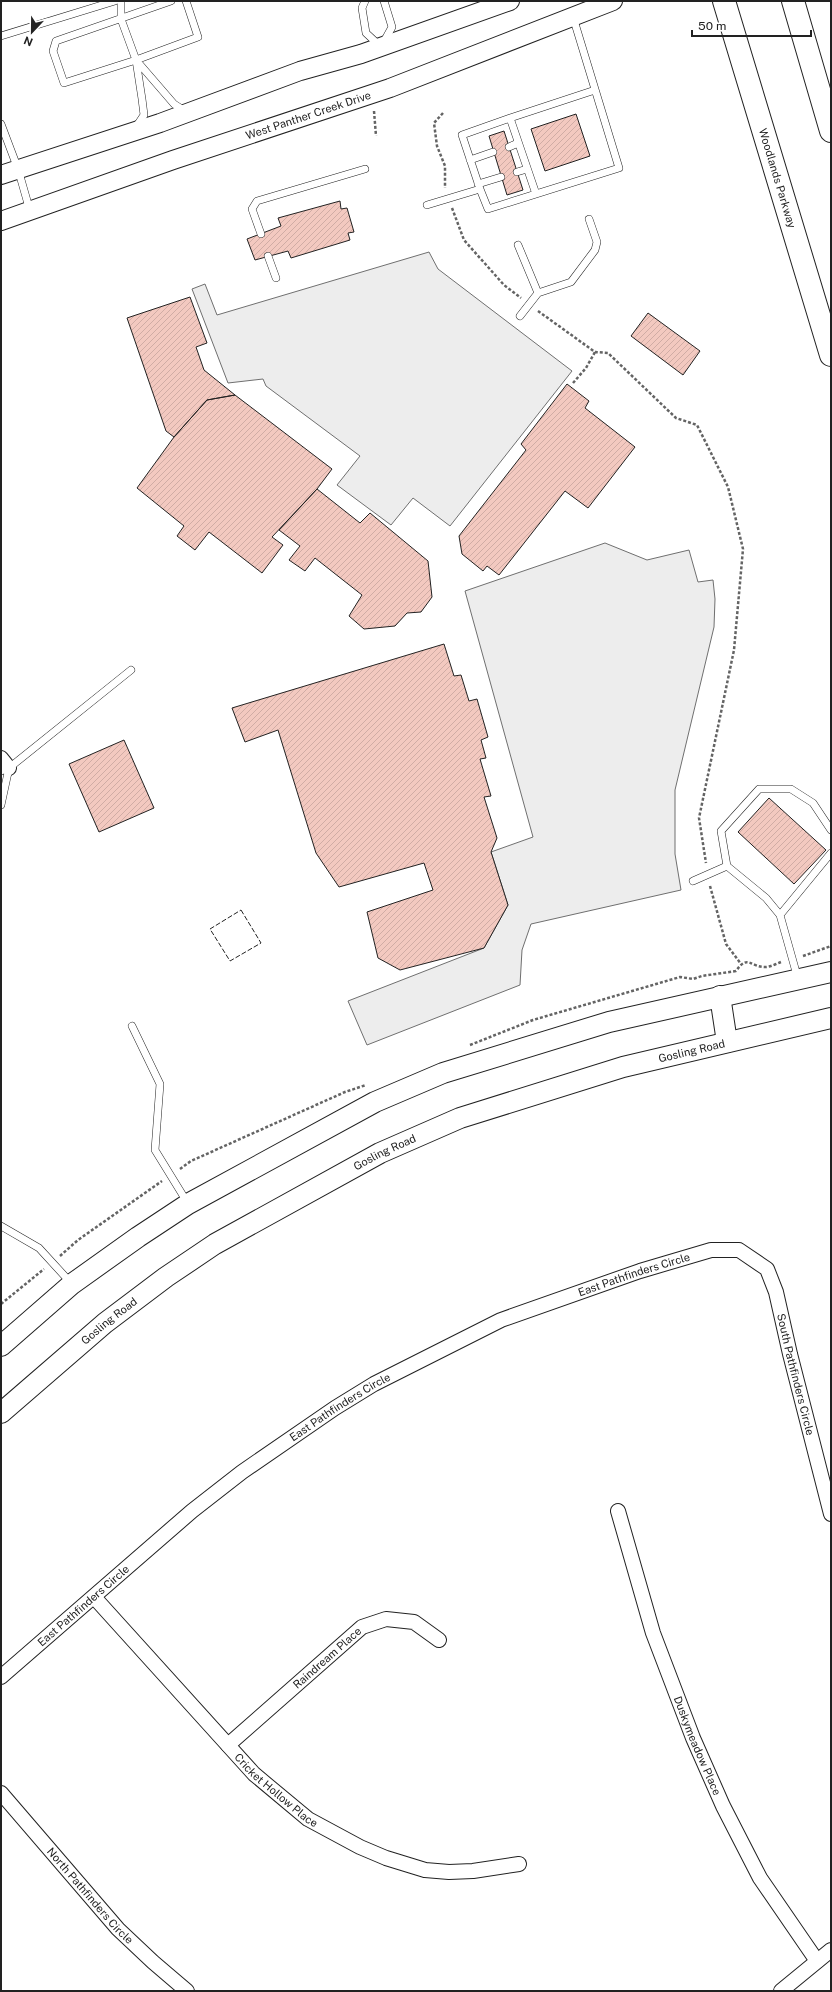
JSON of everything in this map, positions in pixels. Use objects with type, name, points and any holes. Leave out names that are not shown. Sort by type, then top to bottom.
[{"type":"main road","name":"Woodlands Parkway","points":[[724,1],[831,355]]},
{"type":"main road","points":[[793,1],[831,131]]},
{"type":"main road","points":[[1,1346],[72,1284],[138,1237],[188,1204],[375,1102],[443,1073],[609,1022],[831,972]]},
{"type":"main road","points":[[720,996],[728,1042]]},
{"type":"main road","name":"Gosling Road","points":[[1,1413],[105,1323],[166,1277],[215,1244],[380,1153],[460,1118],[623,1067],[831,1018]]},
{"type":"street","points":[[1,175],[187,113],[300,71],[381,47],[510,1]]},
{"type":"street","name":"West Panther Creek Drive","points":[[1,221],[30,212],[173,160],[390,88],[613,1]]},
{"type":"street","name":"East Pathfinders Circle","points":[[1,1677],[192,1511],[242,1472],[335,1408],[374,1384],[482,1329],[537,1306],[640,1270],[711,1250],[739,1250]]},
{"type":"street","name":"South Pathfinders Circle","points":[[739,1250],[767,1269],[776,1292],[790,1354],[831,1514]]},
{"type":"street","name":"Duskymeadow Place","points":[[618,1511],[653,1633],[696,1745],[723,1806],[760,1878],[817,1961]]},
{"type":"street","name":"Cricket Hollow Place","points":[[94,1597],[254,1774],[308,1819],[335,1835],[386,1858],[425,1870],[449,1872],[473,1871],[519,1864]]},
{"type":"street","name":"Raindream Place","points":[[228,1745],[362,1628],[386,1619],[414,1622],[439,1640]]},
{"type":"street","name":"North Pathfinders Circle","points":[[1,1793],[118,1929],[187,1991]]},
{"type":"street","points":[[781,1991],[831,1950]]},
{"type":"lane","points":[[1,36],[115,1]]},
{"type":"lane","points":[[121,1],[120,19],[136,60],[144,115],[141,122],[132,132]]},
{"type":"lane","points":[[171,1],[56,41],[53,51],[64,83],[136,60],[198,37],[186,1]]},
{"type":"lane","points":[[365,1],[362,8],[366,33],[381,47],[392,27],[384,1]]},
{"type":"lane","points":[[573,17],[619,168],[488,209],[462,135],[595,90]]},
{"type":"lane","points":[[136,60],[174,104],[187,113]]},
{"type":"lane","points":[[510,118],[536,194]]},
{"type":"lane","points":[[1,124],[18,169],[30,212]]},
{"type":"lane","points":[[509,147],[518,143]]},
{"type":"lane","points":[[470,160],[493,152]]},
{"type":"lane","points":[[261,234],[252,209],[257,201],[365,169]]},
{"type":"lane","points":[[517,172],[527,169]]},
{"type":"lane","points":[[427,205],[449,198],[501,177]]},
{"type":"lane","points":[[520,316],[538,292],[571,282],[595,250],[597,242],[589,219]]},
{"type":"lane","points":[[518,245],[538,292]]},
{"type":"lane","points":[[268,256],[276,278]]},
{"type":"lane","points":[[1,805],[4,766],[131,670]]},
{"type":"lane","points":[[798,979],[780,915],[766,898],[727,866],[721,831],[759,789],[791,789],[813,803],[831,830]]},
{"type":"lane","points":[[780,915],[831,853]]},
{"type":"lane","points":[[693,881],[727,866]]},
{"type":"lane","points":[[132,1026],[160,1084],[155,1150],[188,1204]]},
{"type":"lane","points":[[1,1226],[39,1248],[72,1284]]},
{"type":"path","points":[[443,114],[434,123],[437,146],[445,166],[444,184],[464,240],[504,285],[595,352],[608,353],[676,418],[697,425],[728,487],[743,550],[734,650],[699,818],[710,891],[726,944],[741,964]]},
{"type":"path","points":[[573,384],[586,368],[595,352]]},
{"type":"shaded area","points":[[429,252],[438,269],[572,371],[450,526],[413,498],[391,525],[337,485],[360,456],[266,386],[263,379],[228,383],[192,289],[205,284],[217,315]]},
{"type":"shaded area","points":[[605,543],[647,560],[689,550],[698,582],[713,580],[715,599],[714,627],[675,790],[675,854],[681,890],[531,924],[522,950],[520,985],[367,1045],[348,1001],[484,948],[508,905],[491,852],[533,837],[465,591]]},
{"type":"building","points":[[576,114],[590,156],[545,171],[531,129]]},
{"type":"building","points":[[504,131],[523,190],[507,195],[489,136]]},
{"type":"building","points":[[340,201],[341,209],[347,208],[354,232],[348,233],[350,240],[291,258],[288,251],[255,260],[247,239],[281,226],[278,218]]},
{"type":"building","points":[[190,297],[207,343],[196,347],[204,370],[235,395],[207,400],[174,437],[166,431],[127,318]]},
{"type":"building","points":[[648,313],[700,351],[683,375],[631,336]]},
{"type":"building","points":[[567,384],[589,401],[585,408],[635,447],[588,508],[565,491],[499,575],[487,566],[483,571],[462,554],[459,536],[526,450],[521,444]]},
{"type":"building","points":[[235,395],[332,469],[317,489],[272,537],[283,545],[262,573],[209,532],[195,550],[177,536],[184,526],[137,488],[174,437],[207,400]]},
{"type":"building","points":[[317,489],[360,523],[370,513],[428,561],[432,597],[421,612],[407,613],[395,626],[364,629],[349,616],[362,595],[315,558],[305,571],[289,560],[300,546],[279,530]]},
{"type":"building","points":[[444,644],[454,676],[461,675],[469,701],[477,699],[488,737],[481,740],[486,758],[480,759],[491,796],[484,797],[497,838],[491,852],[508,905],[484,948],[400,970],[378,958],[367,912],[433,890],[424,863],[339,887],[316,853],[278,730],[245,742],[232,708]]},
{"type":"building","points":[[124,740],[154,808],[99,832],[69,764]]},
{"type":"building","points":[[769,798],[826,850],[794,884],[738,832]]},
{"type":"fence","points":[[241,910],[261,943],[230,961],[210,929],[241,910]]}]
